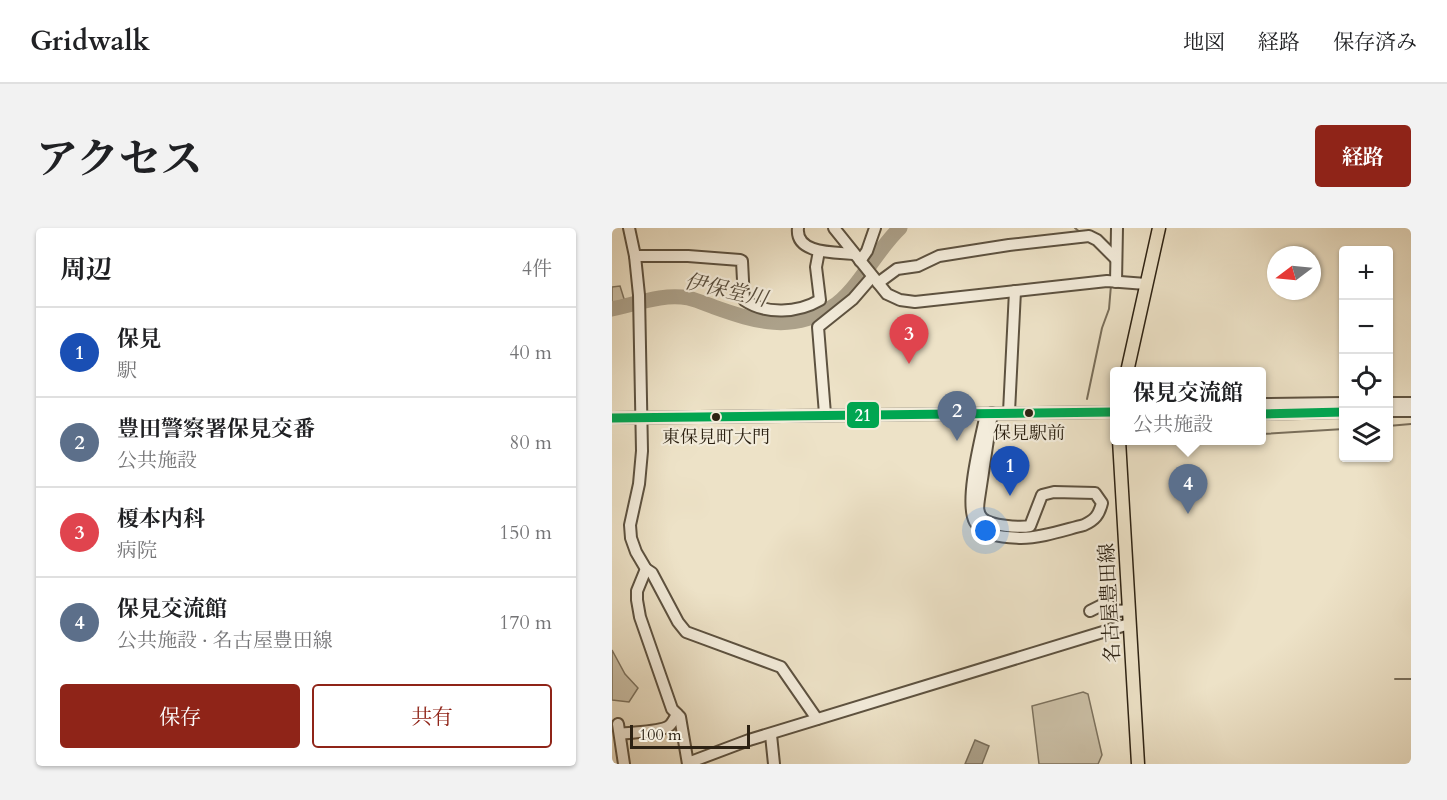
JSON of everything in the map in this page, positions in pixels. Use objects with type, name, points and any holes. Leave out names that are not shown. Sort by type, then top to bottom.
[{"type":"main road","points":[[1128,367],[1159,228]]},
{"type":"main road","name":"名古屋豊田線","points":[[1119,445],[1138,764]]},
{"type":"street","points":[[629,228],[635,256],[639,295],[642,417],[642,451],[639,484],[630,525],[631,538],[646,569],[652,573],[678,622],[686,632],[781,667],[817,719]]},
{"type":"street","points":[[798,228],[801,241],[819,251],[834,254],[866,269],[918,266],[939,256],[1086,236],[1094,237],[1116,259]]},
{"type":"street","points":[[834,228],[887,294],[900,300],[915,302],[1112,281],[1146,284]]},
{"type":"street","points":[[825,414],[818,327],[854,299],[866,269],[867,251],[875,228]]},
{"type":"street","points":[[1112,281],[1116,259],[1117,228]]},
{"type":"street","points":[[635,256],[688,256],[740,260],[742,261],[744,300],[763,310],[805,307],[820,300],[816,267],[819,251]]},
{"type":"street","points":[[1009,412],[1015,291]]},
{"type":"street","points":[[1266,404],[1339,403]]},
{"type":"street","points":[[1393,403],[1411,403]]},
{"type":"street","points":[[1393,411],[1411,411]]},
{"type":"street","points":[[612,417],[1110,412]]},
{"type":"street","points":[[1266,414],[1339,412]]},
{"type":"street","points":[[989,413],[978,510],[982,518],[987,522],[1020,528],[1030,526],[1042,495],[1054,492],[1097,495],[1102,503],[1100,512],[1093,521],[1023,538],[990,534],[975,524],[971,510],[971,494],[989,413]]},
{"type":"street","points":[[646,569],[637,591],[640,617],[672,709],[680,717],[688,763],[749,740],[1129,624]]},
{"type":"street","points":[[1090,611],[1106,603],[1117,611],[1129,610]]},
{"type":"street","points":[[624,764],[619,729],[635,731],[662,729],[670,726],[677,714]]},
{"type":"street","points":[[771,735],[774,764]]},
{"type":"shaded area","points":[[620,286],[625,302],[612,304],[612,287]]},
{"type":"shaded area","points":[[612,650],[625,674],[638,688],[629,702],[612,700]]},
{"type":"shaded area","points":[[1083,692],[1088,694],[1102,755],[1098,764],[1039,764],[1032,706]]},
{"type":"shaded area","points":[[975,740],[989,746],[982,764],[965,764]]},
{"type":"waterway","name":"伊保堂川","points":[[612,309],[660,298],[679,297],[759,320],[774,322],[803,320],[817,315],[841,300],[900,228]]},
{"type":"waterway","points":[[1075,228],[1081,233]]},
{"type":"waterway","points":[[1111,261],[1111,273]]},
{"type":"waterway","points":[[1087,399],[1102,328],[1109,309],[1111,285]]},
{"type":"waterway","points":[[1393,426],[1411,424]]},
{"type":"waterway","points":[[1266,434],[1339,429]]},
{"type":"waterway","points":[[1395,679],[1411,679]]},
{"type":"transit line","name":"21","points":[[612,418],[1110,412]]},
{"type":"transit line","name":"21","points":[[1266,414],[1339,412]]},
{"type":"place","name":"榎本内科","points":[[909,364]]},
{"type":"place","name":"保見駅前","points":[[1029,413]]},
{"type":"place","name":"東保見町大門","points":[[716,417]]},
{"type":"place","name":"豊田警察署保見交番","points":[[957,441]]},
{"type":"place","name":"保見","points":[[1010,496]]},
{"type":"place","name":"保見交流館","points":[[1188,514]]}]
